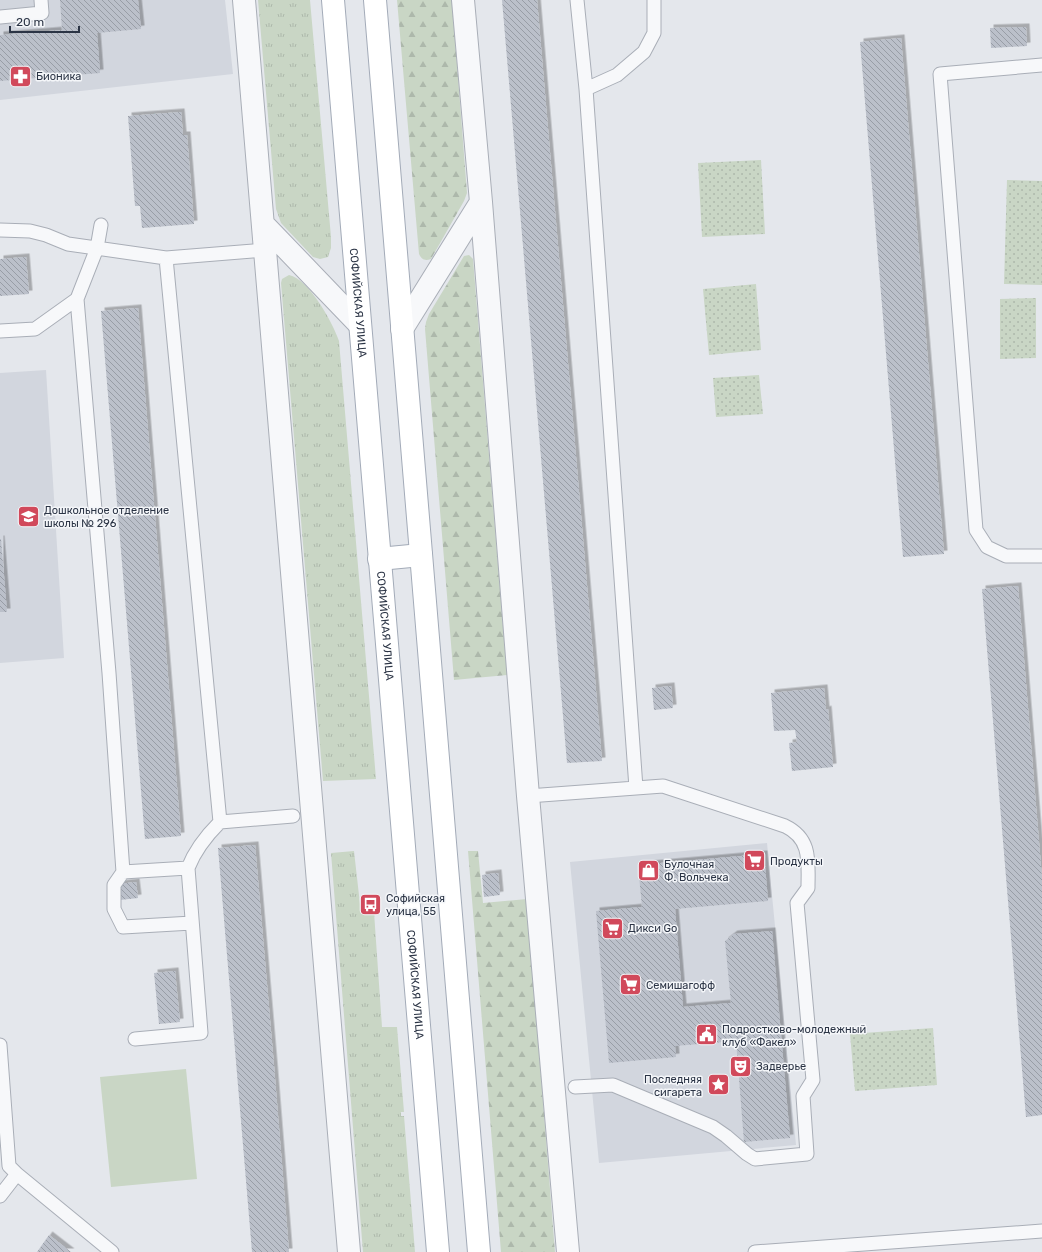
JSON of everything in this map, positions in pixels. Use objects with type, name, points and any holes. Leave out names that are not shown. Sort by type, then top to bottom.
[{"type":"main road","name":"СОФИЙСКАЯ УЛИЦА","points":[[333,0],[438,1252]]},
{"type":"main road","points":[[375,0],[479,1252]]},
{"type":"main road","points":[[379,559],[421,555]]},
{"type":"street","points":[[244,0],[349,1252]]},
{"type":"street","points":[[463,0],[528,796],[568,1252]]},
{"type":"street","points":[[402,329],[480,202]]},
{"type":"street","points":[[263,224],[359,324]]},
{"type":"lane","points":[[0,17],[42,13],[41,0]]},
{"type":"lane","points":[[577,0],[586,89],[636,788]]},
{"type":"lane","points":[[586,89],[617,75],[644,52],[654,33],[654,0]]},
{"type":"lane","points":[[1042,66],[940,74],[976,530],[987,547],[1006,556],[1042,556]]},
{"type":"lane","points":[[101,225],[97,248],[77,299],[108,665],[123,872],[114,885],[114,909],[123,927],[192,924]]},
{"type":"lane","points":[[0,230],[30,231],[46,235],[68,244],[166,258],[265,250]]},
{"type":"lane","points":[[166,258],[220,822]]},
{"type":"lane","points":[[0,331],[35,329],[77,299]]},
{"type":"lane","points":[[528,796],[663,786],[792,829],[804,842],[807,849],[808,888],[797,903],[813,1080],[803,1096],[807,1154],[755,1159],[726,1136],[713,1128],[613,1085],[574,1087]]},
{"type":"lane","points":[[135,1039],[201,1034],[188,868],[194,853],[208,834],[220,822],[292,816]]},
{"type":"lane","points":[[123,872],[188,868]]},
{"type":"lane","points":[[0,1045],[9,1166],[112,1252]]},
{"type":"lane","points":[[0,1196],[17,1174]]},
{"type":"lane","points":[[756,1252],[1042,1231]]},
{"type":"shaded area","points":[[0,0],[225,0],[233,74],[0,100]]},
{"type":"shaded area","name":"Дошкольное отделение школы № 296","points":[[46,370],[64,658],[0,663],[0,373]]},
{"type":"shaded area","points":[[767,843],[796,1145],[599,1163],[570,862]]},
{"type":"green space","points":[[258,0],[310,0],[331,237],[331,248],[328,257],[320,259],[313,257],[281,223],[276,209]]},
{"type":"green space","points":[[397,0],[452,0],[467,193],[431,259],[427,260],[421,258],[419,254]]},
{"type":"green space","points":[[761,160],[765,234],[702,237],[698,163]]},
{"type":"green space","points":[[1007,180],[1042,181],[1042,285],[1004,284]]},
{"type":"green space","points":[[469,255],[473,259],[507,675],[454,680],[425,329],[429,314],[464,256]]},
{"type":"green space","points":[[289,275],[297,278],[312,293],[326,313],[339,341],[376,779],[323,781],[281,283],[282,279]]},
{"type":"green space","points":[[756,284],[761,350],[709,355],[703,289]]},
{"type":"green space","points":[[1036,298],[1036,358],[1000,359],[1000,299]]},
{"type":"green space","points":[[759,375],[763,414],[716,417],[713,378]]},
{"type":"green space","points":[[354,851],[361,913],[374,912],[382,1027],[397,1027],[404,1112],[401,1112],[401,1116],[404,1116],[415,1252],[363,1252],[331,853]]},
{"type":"green space","points":[[468,851],[478,851],[483,903],[527,899],[555,1252],[501,1252]]},
{"type":"green space","points":[[933,1028],[937,1085],[855,1091],[850,1034]]},
{"type":"green space","points":[[186,1069],[197,1179],[111,1187],[100,1077]]},
{"type":"building","points":[[60,0],[138,0],[141,29],[97,33],[100,73],[0,81],[0,35],[62,30]]},
{"type":"building","points":[[502,0],[537,0],[602,761],[567,763]]},
{"type":"building","points":[[1026,27],[1027,46],[991,48],[990,28]]},
{"type":"building","points":[[901,38],[944,554],[903,557],[860,42]]},
{"type":"building","points":[[181,112],[183,135],[187,135],[194,224],[142,228],[140,206],[135,206],[128,116]]},
{"type":"building","points":[[26,257],[29,294],[0,296],[0,259]]},
{"type":"building","points":[[138,308],[181,836],[145,839],[101,311]]},
{"type":"building","points":[[1,539],[7,612],[0,612]]},
{"type":"building","points":[[1018,586],[1042,879],[1042,1115],[1026,1117],[982,589]]},
{"type":"building","points":[[671,686],[673,708],[654,710],[652,688]]},
{"type":"building","points":[[824,688],[826,710],[828,709],[833,767],[792,771],[789,743],[797,742],[795,730],[774,731],[771,693]]},
{"type":"building","points":[[255,845],[289,1252],[252,1252],[218,848]]},
{"type":"building","points":[[764,854],[768,901],[675,909],[683,1007],[731,1003],[725,941],[734,934],[772,931],[790,1138],[744,1142],[736,1041],[675,1046],[676,1057],[609,1063],[596,911],[642,907],[638,865]]},
{"type":"building","points":[[498,873],[500,895],[484,897],[482,875]]},
{"type":"building","points":[[136,882],[138,898],[120,900],[119,884]]},
{"type":"building","points":[[175,971],[180,1022],[159,1024],[154,973]]},
{"type":"building","points":[[49,1235],[71,1252],[37,1252]]},
{"type":"place","name":"Бионика","points":[[21,76]]},
{"type":"place","name":"Дошкольное отделение школы № 296","points":[[28,516]]},
{"type":"place","name":"Продукты","points":[[755,861]]},
{"type":"place","name":"Булочная Ф. Вольчека","points":[[648,870]]},
{"type":"place","name":"Софийская улица, 55","points":[[370,904]]},
{"type":"place","name":"Дикси Go","points":[[612,928]]},
{"type":"place","name":"Семишагофф","points":[[631,985]]},
{"type":"place","name":"Подростково-молодежный клуб «Факел»","points":[[707,1035]]},
{"type":"place","name":"Задверье","points":[[741,1066]]},
{"type":"place","name":"Последняя сигарета","points":[[718,1085]]}]
